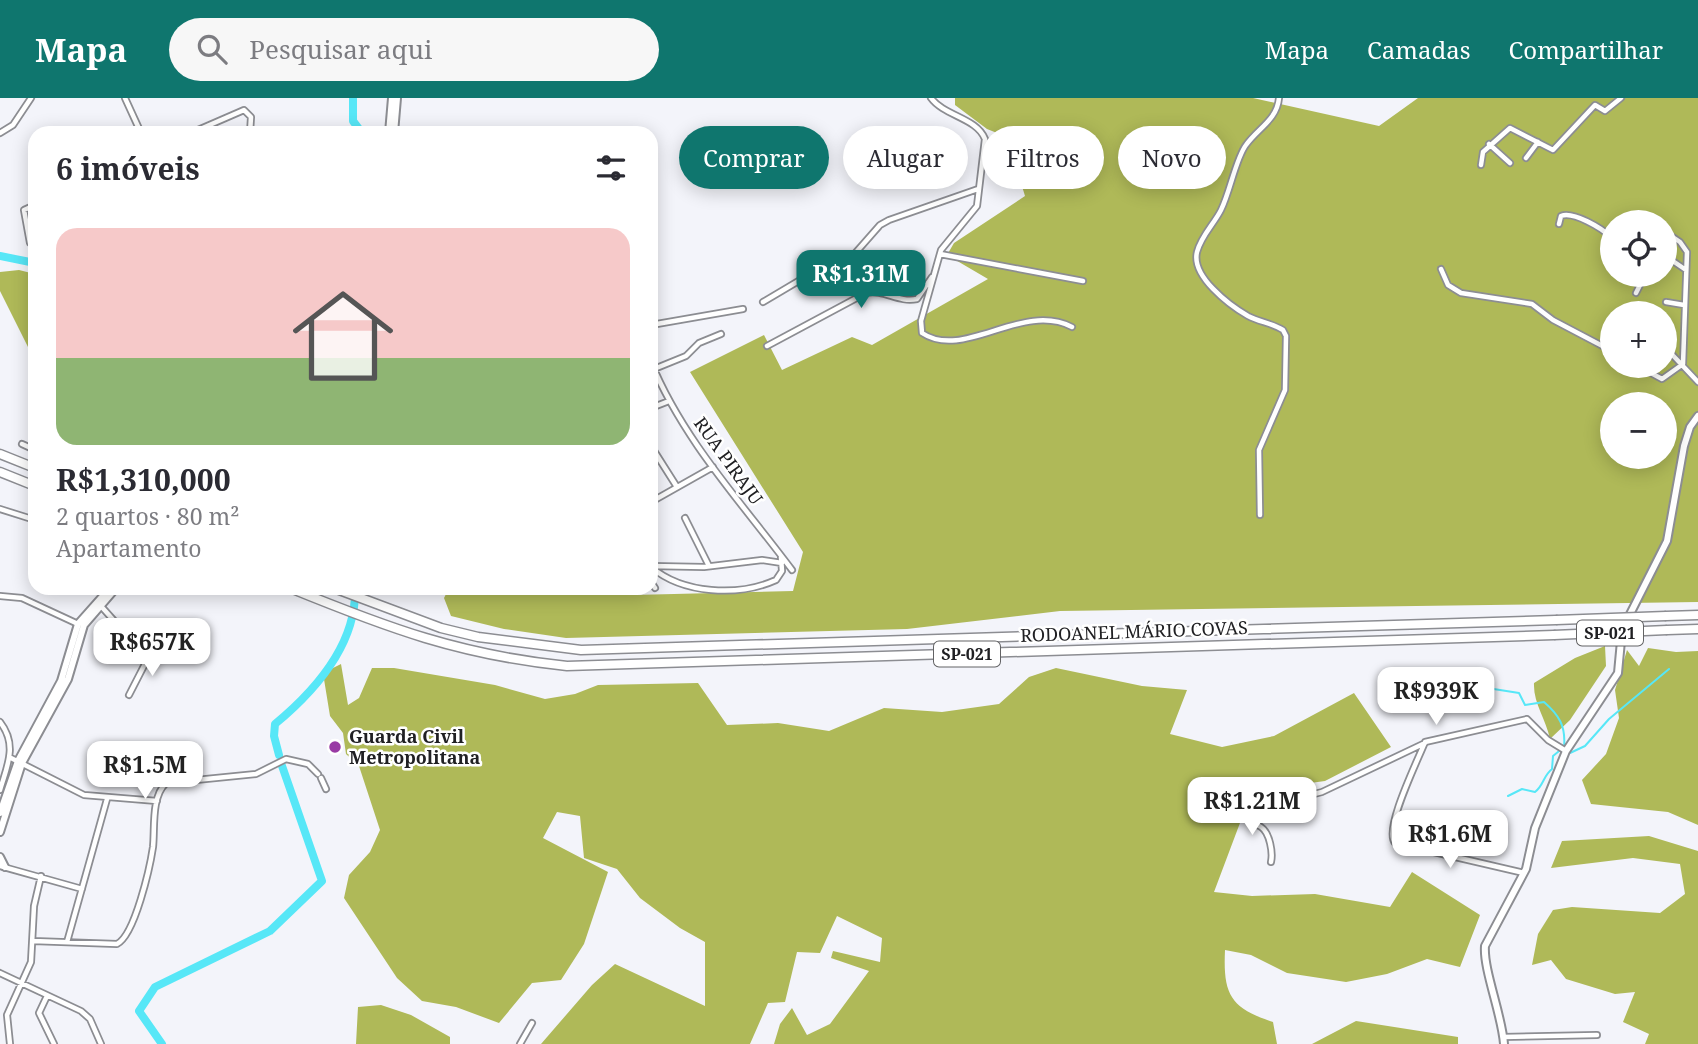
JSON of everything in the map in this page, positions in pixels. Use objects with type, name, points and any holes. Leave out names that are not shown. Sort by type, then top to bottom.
[{"type":"highway","points":[[0,454],[28,465]]},
{"type":"highway","points":[[0,471],[28,483]]},
{"type":"highway","name":"RODOANEL MÁRIO COVAS","points":[[306,595],[384,626],[475,653],[519,661],[601,666],[1698,629]]},
{"type":"highway","name":"RODOANEL MÁRIO COVAS","points":[[352,595],[390,610],[478,637],[581,650],[1698,615]]},
{"type":"main road","points":[[392,126],[394,98]]},
{"type":"main road","points":[[1504,1040],[1485,949],[1524,873],[1537,825],[1566,751],[1618,673],[1620,636],[1667,541],[1682,455],[1690,427],[1698,416]]},
{"type":"main road","points":[[0,813],[17,761],[61,681],[78,624],[101,595]]},
{"type":"main road","points":[[0,832],[17,761],[68,678],[83,625],[99,605],[102,595]]},
{"type":"main road","points":[[0,857],[2,867]]},
{"type":"street","points":[[0,133],[13,125],[31,99],[37,98]]},
{"type":"street","points":[[125,98],[138,126]]},
{"type":"street","points":[[931,98],[940,108],[984,135],[974,212],[940,254],[921,329],[926,336],[936,340],[955,340],[1029,320],[1055,321],[1072,327]]},
{"type":"street","points":[[1260,515],[1259,450],[1285,390],[1286,336],[1276,326],[1247,315],[1218,292],[1198,270],[1195,259],[1201,241],[1216,220],[1233,185],[1242,151],[1272,118],[1278,108],[1279,98]]},
{"type":"street","points":[[1482,165],[1483,152],[1489,144],[1510,128],[1555,150],[1568,131],[1594,105],[1605,111],[1621,98]]},
{"type":"street","points":[[206,126],[246,110],[251,114],[250,126]]},
{"type":"street","points":[[1526,158],[1538,142]]},
{"type":"street","points":[[1489,144],[1510,163]]},
{"type":"street","points":[[763,302],[812,273],[850,257],[889,220],[978,189]]},
{"type":"street","points":[[28,208],[24,210],[28,225]]},
{"type":"street","points":[[1559,224],[1563,214],[1569,214],[1600,226]]},
{"type":"street","points":[[1677,242],[1686,249],[1683,363]]},
{"type":"street","points":[[940,254],[1083,281]]},
{"type":"street","points":[[1677,264],[1686,270]]},
{"type":"street","points":[[1441,269],[1448,285],[1461,293],[1532,304],[1560,324],[1600,345]]},
{"type":"street","points":[[767,346],[866,293],[874,291],[895,299],[917,299],[933,276]]},
{"type":"street","points":[[1636,293],[1639,287]]},
{"type":"street","points":[[1677,304],[1684,305]]},
{"type":"street","points":[[658,325],[743,309]]},
{"type":"street","points":[[658,364],[686,356],[699,343],[721,334]]},
{"type":"street","points":[[1677,358],[1698,382]]},
{"type":"street","points":[[1677,368],[1683,363]]},
{"type":"street","name":"RUA PIRAJU","points":[[658,379],[668,401],[713,467],[792,570]]},
{"type":"street","points":[[658,405],[668,401]]},
{"type":"street","points":[[22,444],[28,447]]},
{"type":"street","points":[[658,457],[677,487]]},
{"type":"street","points":[[658,498],[713,467]]},
{"type":"street","points":[[0,509],[28,516]]},
{"type":"street","points":[[685,519],[709,566]]},
{"type":"street","points":[[658,572],[690,587],[730,590],[776,580],[782,571],[780,555]]},
{"type":"street","points":[[658,567],[709,566],[745,560],[782,563]]},
{"type":"street","points":[[0,596],[22,598],[78,624]]},
{"type":"street","points":[[99,605],[122,631],[148,645],[151,650],[129,695]]},
{"type":"street","points":[[1271,862],[1272,853],[1265,832],[1249,822],[1247,817],[1250,811],[1322,792],[1425,742],[1527,719],[1548,740],[1566,751]]},
{"type":"street","points":[[0,722],[17,761],[76,792],[107,799],[157,801]]},
{"type":"street","points":[[1425,742],[1398,808],[1391,831],[1392,841],[1524,873]]},
{"type":"street","points":[[33,941],[117,944],[127,936],[150,865],[157,801],[166,783],[256,774],[286,759],[308,764],[326,789]]},
{"type":"street","points":[[0,790],[17,761]]},
{"type":"street","points":[[67,942],[107,799]]},
{"type":"street","points":[[2,867],[82,889]]},
{"type":"street","points":[[10,1044],[8,1015],[32,962],[34,906],[41,876]]},
{"type":"street","points":[[0,973],[86,1015],[101,1044]]},
{"type":"street","points":[[47,996],[39,1013],[54,1044]]},
{"type":"street","points":[[520,1044],[532,1023]]},
{"type":"street","points":[[1504,1040],[1597,1035]]},
{"type":"green space","points":[[955,98],[1253,98],[1379,126],[1418,98],[1698,98],[1698,602],[1060,611],[907,629],[566,638],[504,629],[451,616],[444,598],[446,595],[658,595],[793,591],[803,552],[690,372],[764,335],[782,370],[852,337],[872,345],[988,279],[947,255],[954,243],[1025,196],[1023,189],[1104,189],[1104,126],[983,126],[955,105]]},
{"type":"green space","points":[[19,270],[28,272],[28,347],[0,291],[0,272]]},
{"type":"green space","points":[[1605,646],[1606,666],[1570,720],[1550,739],[1534,683],[1575,658]]},
{"type":"green space","points":[[1648,648],[1676,652],[1698,651],[1698,825],[1668,812],[1591,804],[1582,780],[1606,754],[1619,718],[1615,690],[1627,650],[1639,666]]},
{"type":"green space","points":[[341,664],[348,705],[359,698],[372,668],[394,668],[495,685],[545,699],[575,694],[598,685],[698,683],[727,725],[778,723],[829,731],[884,708],[942,712],[999,704],[1029,677],[1056,668],[1142,686],[1187,690],[1170,734],[1222,747],[1274,736],[1354,693],[1391,747],[1325,781],[1252,791],[1214,892],[1252,896],[1315,894],[1390,907],[1412,872],[1480,915],[1460,967],[1427,959],[1387,974],[1346,982],[1287,973],[1251,955],[1225,950],[1226,978],[1232,997],[1247,1011],[1273,1022],[1277,1044],[774,1044],[780,1024],[792,1008],[807,1035],[830,1024],[869,971],[831,958],[833,951],[880,962],[882,938],[837,916],[820,953],[797,952],[785,1002],[768,1003],[750,1044],[541,1044],[592,985],[615,964],[705,1006],[705,942],[680,928],[640,898],[617,869],[584,858],[580,816],[557,812],[543,838],[608,872],[584,944],[561,980],[532,983],[499,1023],[456,1007],[422,1001],[397,978],[344,898],[349,875],[370,852],[380,830],[359,766],[346,754],[343,733],[330,716],[323,673]]},
{"type":"green space","points":[[1649,836],[1698,851],[1698,1044],[1645,1044],[1649,1034],[1623,1022],[1635,992],[1615,994],[1566,979],[1551,960],[1532,965],[1538,934],[1553,910],[1572,907],[1660,913],[1685,894],[1680,864],[1633,858],[1551,868],[1562,841]]},
{"type":"green space","points":[[381,1005],[411,1015],[450,1037],[450,1044],[356,1044],[358,1007]]},
{"type":"green space","points":[[1356,1021],[1458,1037],[1458,1044],[1312,1044]]},
{"type":"waterway","points":[[353,98],[353,121],[357,126]]},
{"type":"waterway","points":[[0,256],[28,262]]},
{"type":"waterway","points":[[279,755],[274,736],[275,724],[305,696],[331,664],[349,628],[355,595]]},
{"type":"waterway","points":[[1570,753],[1585,746],[1609,719],[1669,669]]},
{"type":"waterway","points":[[1481,687],[1519,693],[1525,705],[1544,702],[1563,727],[1564,747],[1553,756],[1552,769],[1538,789],[1535,792],[1522,789],[1508,796]]},
{"type":"waterway","points":[[162,1044],[139,1011],[155,987],[270,931],[322,881],[281,763]]},
{"type":"place","name":"Guarda Civil Metropolitana","points":[[335,747]]}]
